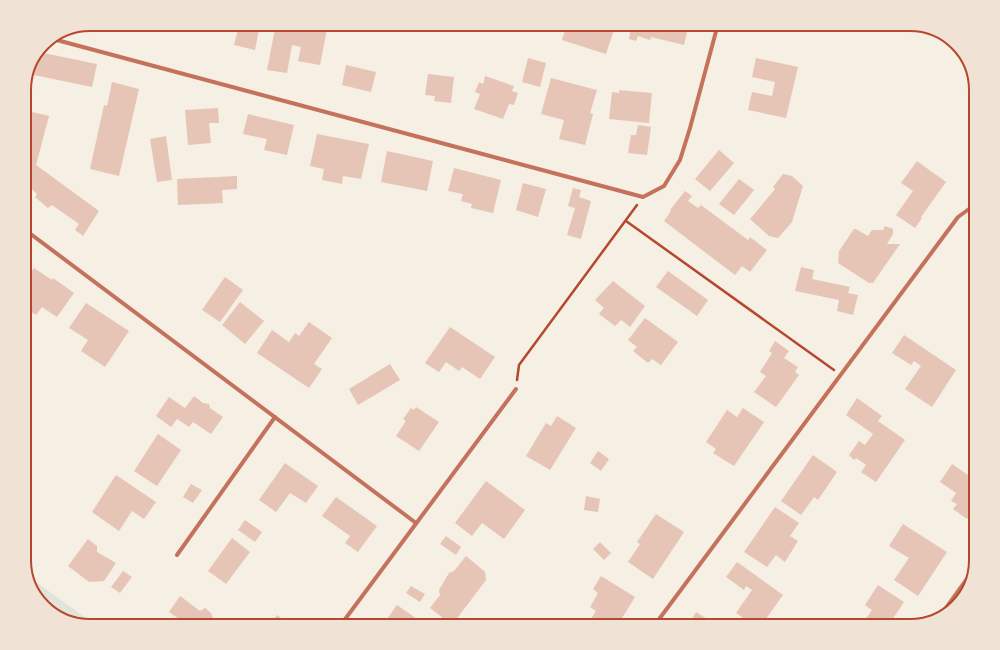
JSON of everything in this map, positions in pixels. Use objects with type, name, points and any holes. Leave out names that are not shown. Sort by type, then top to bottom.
[{"type":"street","points":[[58,40],[643,197],[664,186],[680,160],[716,31]]},
{"type":"street","points":[[659,619],[958,217],[969,209]]},
{"type":"street","points":[[31,234],[416,523]]},
{"type":"street","points":[[345,619],[516,389]]},
{"type":"street","points":[[177,555],[275,417]]},
{"type":"street","points":[[949,604],[965,582]]},
{"type":"path","points":[[516,389],[519,365],[643,197]]},
{"type":"path","points":[[626,221],[840,375]]},
{"type":"shaded area","points":[[35,581],[87,619],[71,616],[57,609],[43,596]]},
{"type":"building","points":[[238,31],[259,31],[255,50],[234,45]]},
{"type":"building","points":[[275,31],[327,31],[320,65],[298,61],[301,47],[292,45],[287,73],[267,70]]},
{"type":"building","points":[[565,31],[614,31],[606,54],[562,40]]},
{"type":"building","points":[[631,31],[687,31],[684,45],[651,37],[650,40],[638,36],[636,41],[629,39]]},
{"type":"building","points":[[44,53],[97,64],[92,87],[33,75],[37,64]]},
{"type":"building","points":[[528,58],[546,63],[540,87],[522,82]]},
{"type":"building","points":[[756,58],[798,67],[786,118],[748,110],[752,92],[772,96],[775,82],[752,77]]},
{"type":"building","points":[[346,65],[376,72],[371,92],[342,85]]},
{"type":"building","points":[[428,74],[454,77],[451,103],[434,101],[435,96],[425,95]]},
{"type":"building","points":[[485,76],[514,86],[512,91],[518,93],[514,105],[509,104],[503,119],[474,109],[480,94],[475,92],[479,82],[483,84]]},
{"type":"building","points":[[551,78],[597,90],[590,113],[593,114],[585,145],[559,139],[564,120],[541,114]]},
{"type":"building","points":[[112,82],[139,89],[119,176],[90,169],[104,105],[107,106]]},
{"type":"building","points":[[619,90],[652,93],[649,123],[609,119],[612,92],[619,93]]},
{"type":"building","points":[[218,108],[219,123],[209,123],[211,143],[188,145],[185,110]]},
{"type":"building","points":[[31,112],[49,116],[36,165],[99,211],[83,236],[75,230],[79,224],[52,205],[48,208],[35,197],[37,194],[31,188]]},
{"type":"building","points":[[248,114],[294,125],[287,155],[264,150],[267,139],[243,134]]},
{"type":"building","points":[[638,125],[651,127],[647,155],[628,153],[631,135],[636,135]]},
{"type":"building","points":[[317,134],[369,144],[361,179],[343,176],[342,184],[322,180],[324,169],[310,166]]},
{"type":"building","points":[[166,136],[172,180],[157,182],[150,139]]},
{"type":"building","points":[[719,150],[734,163],[710,191],[695,179]]},
{"type":"building","points":[[387,151],[433,161],[427,191],[381,182]]},
{"type":"building","points":[[917,161],[946,182],[915,228],[896,215],[913,191],[901,183]]},
{"type":"building","points":[[454,168],[501,180],[493,213],[471,208],[472,204],[461,201],[463,194],[448,191]]},
{"type":"building","points":[[783,174],[792,176],[803,186],[792,222],[778,238],[769,236],[750,219],[775,189],[773,187]]},
{"type":"building","points":[[237,176],[237,189],[222,190],[223,203],[178,205],[177,179]]},
{"type":"building","points":[[739,179],[754,190],[734,215],[719,204]]},
{"type":"building","points":[[523,183],[546,189],[538,217],[516,210]]},
{"type":"building","points":[[573,188],[581,190],[579,197],[591,201],[581,239],[567,235],[575,208],[568,206]]},
{"type":"building","points":[[685,191],[692,196],[688,201],[698,208],[701,205],[748,240],[750,237],[767,250],[750,272],[742,266],[735,275],[664,221],[671,211],[670,210]]},
{"type":"building","points":[[885,226],[893,229],[893,234],[887,244],[900,244],[873,283],[869,283],[838,263],[839,251],[854,229],[868,236],[872,230],[883,230]]},
{"type":"building","points":[[801,267],[814,270],[812,279],[850,287],[848,293],[858,295],[853,315],[837,311],[839,300],[795,291]]},
{"type":"building","points":[[34,268],[52,280],[53,278],[74,293],[57,317],[42,307],[36,315],[31,312],[31,272]]},
{"type":"building","points":[[668,271],[708,300],[697,316],[656,287]]},
{"type":"building","points":[[225,277],[243,290],[220,322],[202,310]]},
{"type":"building","points":[[613,281],[645,306],[630,327],[621,320],[615,326],[599,314],[604,308],[595,300]]},
{"type":"building","points":[[240,302],[264,321],[245,344],[222,325]]},
{"type":"building","points":[[86,303],[129,331],[105,367],[81,351],[88,340],[69,328]]},
{"type":"building","points":[[645,318],[678,342],[661,365],[652,359],[648,363],[633,351],[637,347],[628,340]]},
{"type":"building","points":[[309,322],[332,338],[314,364],[322,369],[309,388],[257,353],[272,330],[289,342],[295,333],[299,336]]},
{"type":"building","points":[[450,327],[495,357],[480,379],[462,367],[459,371],[446,362],[439,372],[425,363]]},
{"type":"building","points":[[904,335],[956,370],[932,407],[905,389],[921,366],[914,361],[911,365],[892,353]]},
{"type":"building","points":[[775,341],[789,351],[784,358],[798,367],[795,372],[799,375],[776,407],[754,392],[766,376],[760,372],[772,353],[769,351]]},
{"type":"building","points":[[390,364],[400,380],[358,405],[349,389]]},
{"type":"building","points":[[194,396],[203,403],[209,404],[210,408],[223,417],[211,434],[193,422],[189,427],[177,419],[171,427],[156,416],[169,397],[185,408]]},
{"type":"building","points":[[857,398],[882,416],[878,421],[905,440],[876,482],[861,472],[866,465],[856,458],[854,460],[849,455],[859,441],[865,445],[873,434],[846,415]]},
{"type":"building","points":[[416,407],[439,422],[419,451],[396,436],[406,421],[403,419],[411,408],[414,410]]},
{"type":"building","points":[[743,408],[764,422],[734,466],[713,453],[716,449],[706,442],[727,410],[737,417]]},
{"type":"building","points":[[557,416],[576,428],[550,470],[526,456],[546,423],[551,426]]},
{"type":"building","points":[[158,434],[181,450],[157,486],[134,471]]},
{"type":"building","points":[[598,451],[609,459],[601,471],[590,463]]},
{"type":"building","points":[[813,455],[837,472],[818,500],[814,497],[801,515],[781,501]]},
{"type":"building","points":[[285,463],[318,486],[306,503],[290,493],[276,512],[259,500]]},
{"type":"building","points":[[952,464],[969,476],[969,516],[967,519],[953,509],[957,504],[951,501],[956,493],[940,482]]},
{"type":"building","points":[[116,475],[156,502],[144,519],[132,511],[119,531],[92,512]]},
{"type":"building","points":[[486,481],[525,510],[504,539],[482,523],[472,536],[455,523]]},
{"type":"building","points":[[191,484],[202,490],[193,503],[183,497]]},
{"type":"building","points":[[586,496],[600,499],[598,512],[584,510]]},
{"type":"building","points":[[336,497],[377,526],[358,552],[345,543],[350,536],[322,516]]},
{"type":"building","points":[[775,507],[799,523],[790,536],[798,541],[785,562],[776,555],[767,567],[744,552]]},
{"type":"building","points":[[656,514],[684,532],[653,579],[628,562],[640,544],[637,542]]},
{"type":"building","points":[[245,520],[262,532],[255,542],[238,530]]},
{"type":"building","points":[[903,524],[947,552],[918,596],[894,580],[909,558],[889,546]]},
{"type":"building","points":[[446,536],[461,547],[456,555],[440,544]]},
{"type":"building","points":[[232,538],[250,552],[226,584],[208,571]]},
{"type":"building","points":[[88,539],[97,546],[97,552],[116,563],[104,581],[89,582],[68,566]]},
{"type":"building","points":[[600,542],[611,553],[604,560],[593,549]]},
{"type":"building","points":[[466,556],[485,572],[486,580],[457,619],[444,619],[430,608],[440,595],[439,590],[449,573],[454,571]]},
{"type":"building","points":[[737,562],[783,595],[766,619],[745,619],[736,613],[752,590],[746,586],[744,590],[726,577]]},
{"type":"building","points":[[123,571],[132,577],[120,593],[111,587]]},
{"type":"building","points":[[601,576],[635,597],[621,619],[591,619],[596,611],[590,607],[598,593],[593,589]]},
{"type":"building","points":[[878,585],[904,602],[893,619],[866,619],[872,610],[865,605]]},
{"type":"building","points":[[411,586],[425,594],[420,602],[406,593]]},
{"type":"building","points":[[180,596],[200,611],[205,608],[211,613],[214,619],[179,619],[169,612]]},
{"type":"building","points":[[397,605],[417,619],[387,619]]},
{"type":"building","points":[[696,612],[707,619],[692,619]]},
{"type":"building","points":[[277,615],[282,619],[274,619]]}]
